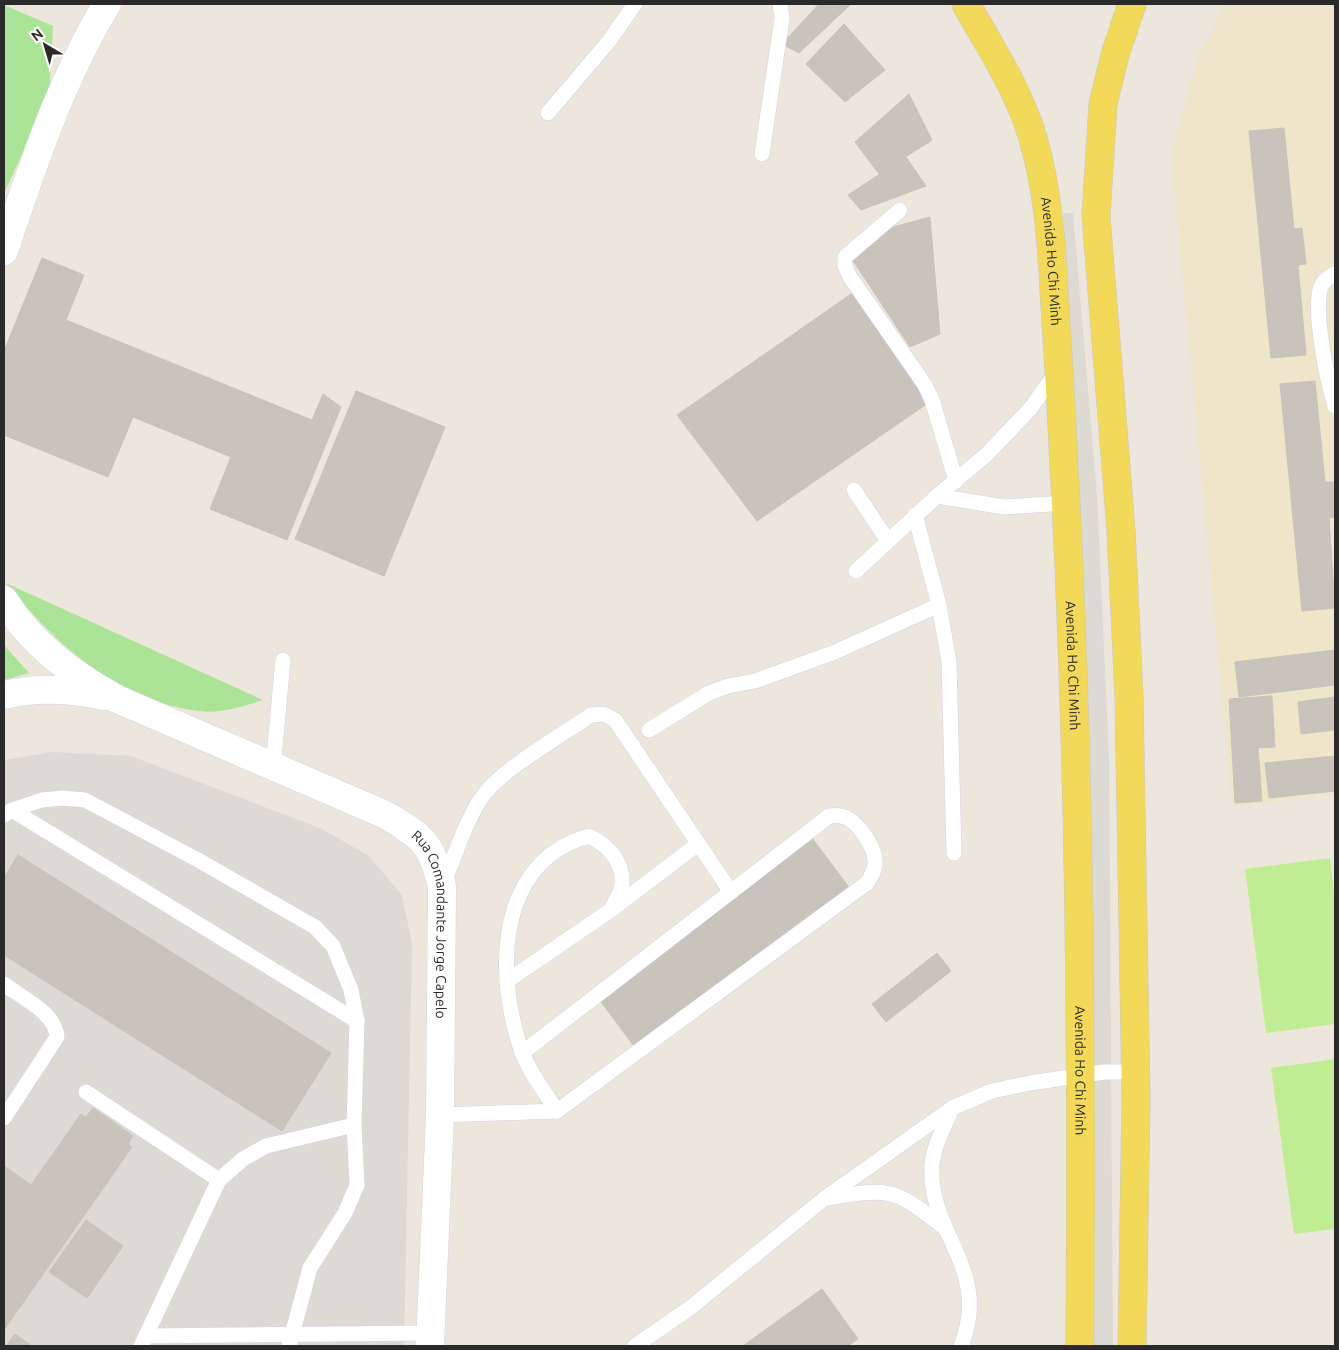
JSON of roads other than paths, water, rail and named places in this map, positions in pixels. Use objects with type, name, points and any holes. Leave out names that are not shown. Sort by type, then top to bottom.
[{"type":"main road","name":"Avenida Ho Chi Minh","points":[[966,4],[998,55],[1021,102],[1033,140],[1050,214],[1066,503],[1078,837],[1081,1074],[1080,1346]]},
{"type":"main road","points":[[1132,4],[1115,55],[1104,104],[1096,216],[1122,540],[1129,696],[1136,1072],[1132,1346]]},
{"type":"street","points":[[4,251],[68,79],[107,4]]},
{"type":"street","name":"Rua Comandante Jorge Capelo","points":[[4,600],[27,631],[47,652],[85,680],[117,699],[273,768],[386,815],[423,840],[436,860],[442,886],[440,1115],[430,1340]]},
{"type":"street","name":"Rua Comandante Jorge Capelo","points":[[4,695],[18,692],[51,690],[85,692],[117,699]]},
{"type":"lane","points":[[548,113],[609,42],[635,4]]},
{"type":"lane","points":[[762,154],[782,18],[780,4]]},
{"type":"lane","points":[[900,210],[846,257],[845,266],[850,277],[925,385],[937,413],[956,481]]},
{"type":"lane","points":[[1335,274],[1323,283],[1320,290],[1319,303],[1328,381],[1335,406]]},
{"type":"lane","points":[[856,571],[936,496],[986,456],[1030,409],[1059,369]]},
{"type":"lane","points":[[854,490],[888,541]]},
{"type":"lane","points":[[936,496],[1004,507],[1066,503]]},
{"type":"lane","points":[[915,515],[939,605],[949,662],[954,853]]},
{"type":"lane","points":[[649,730],[709,693],[728,686],[755,680],[835,652],[939,605]]},
{"type":"lane","points":[[273,768],[283,660]]},
{"type":"lane","points":[[442,886],[475,809],[486,792],[501,777],[591,715],[604,714],[615,720],[732,892]]},
{"type":"lane","points":[[8,813],[42,800],[62,798],[85,800],[198,860],[315,927],[333,946],[343,968],[357,1021],[354,1125],[357,1185],[345,1213],[310,1268],[290,1340]]},
{"type":"lane","points":[[8,813],[357,1021]]},
{"type":"lane","points":[[440,1115],[557,1111],[867,883],[876,863],[874,852],[853,822],[841,816],[829,816],[522,1054]]},
{"type":"lane","points":[[557,1111],[522,1054],[512,1018],[507,981],[508,932],[516,900],[535,872],[556,851],[572,841],[589,836],[604,844],[616,858],[621,874],[622,886],[611,910]]},
{"type":"lane","points":[[507,981],[611,910],[698,844]]},
{"type":"lane","points":[[4,984],[51,1018],[57,1027],[57,1037],[4,1118]]},
{"type":"lane","points":[[635,1346],[690,1308],[825,1198],[952,1108],[992,1092],[1081,1074],[1136,1072]]},
{"type":"lane","points":[[86,1092],[219,1180]]},
{"type":"lane","points":[[952,1108],[932,1164],[932,1184],[945,1228],[961,1260],[970,1299],[969,1326],[961,1346]]},
{"type":"lane","points":[[354,1125],[266,1146],[243,1159],[219,1180],[144,1341],[430,1340]]},
{"type":"lane","points":[[825,1198],[884,1191],[914,1204],[945,1228]]}]
